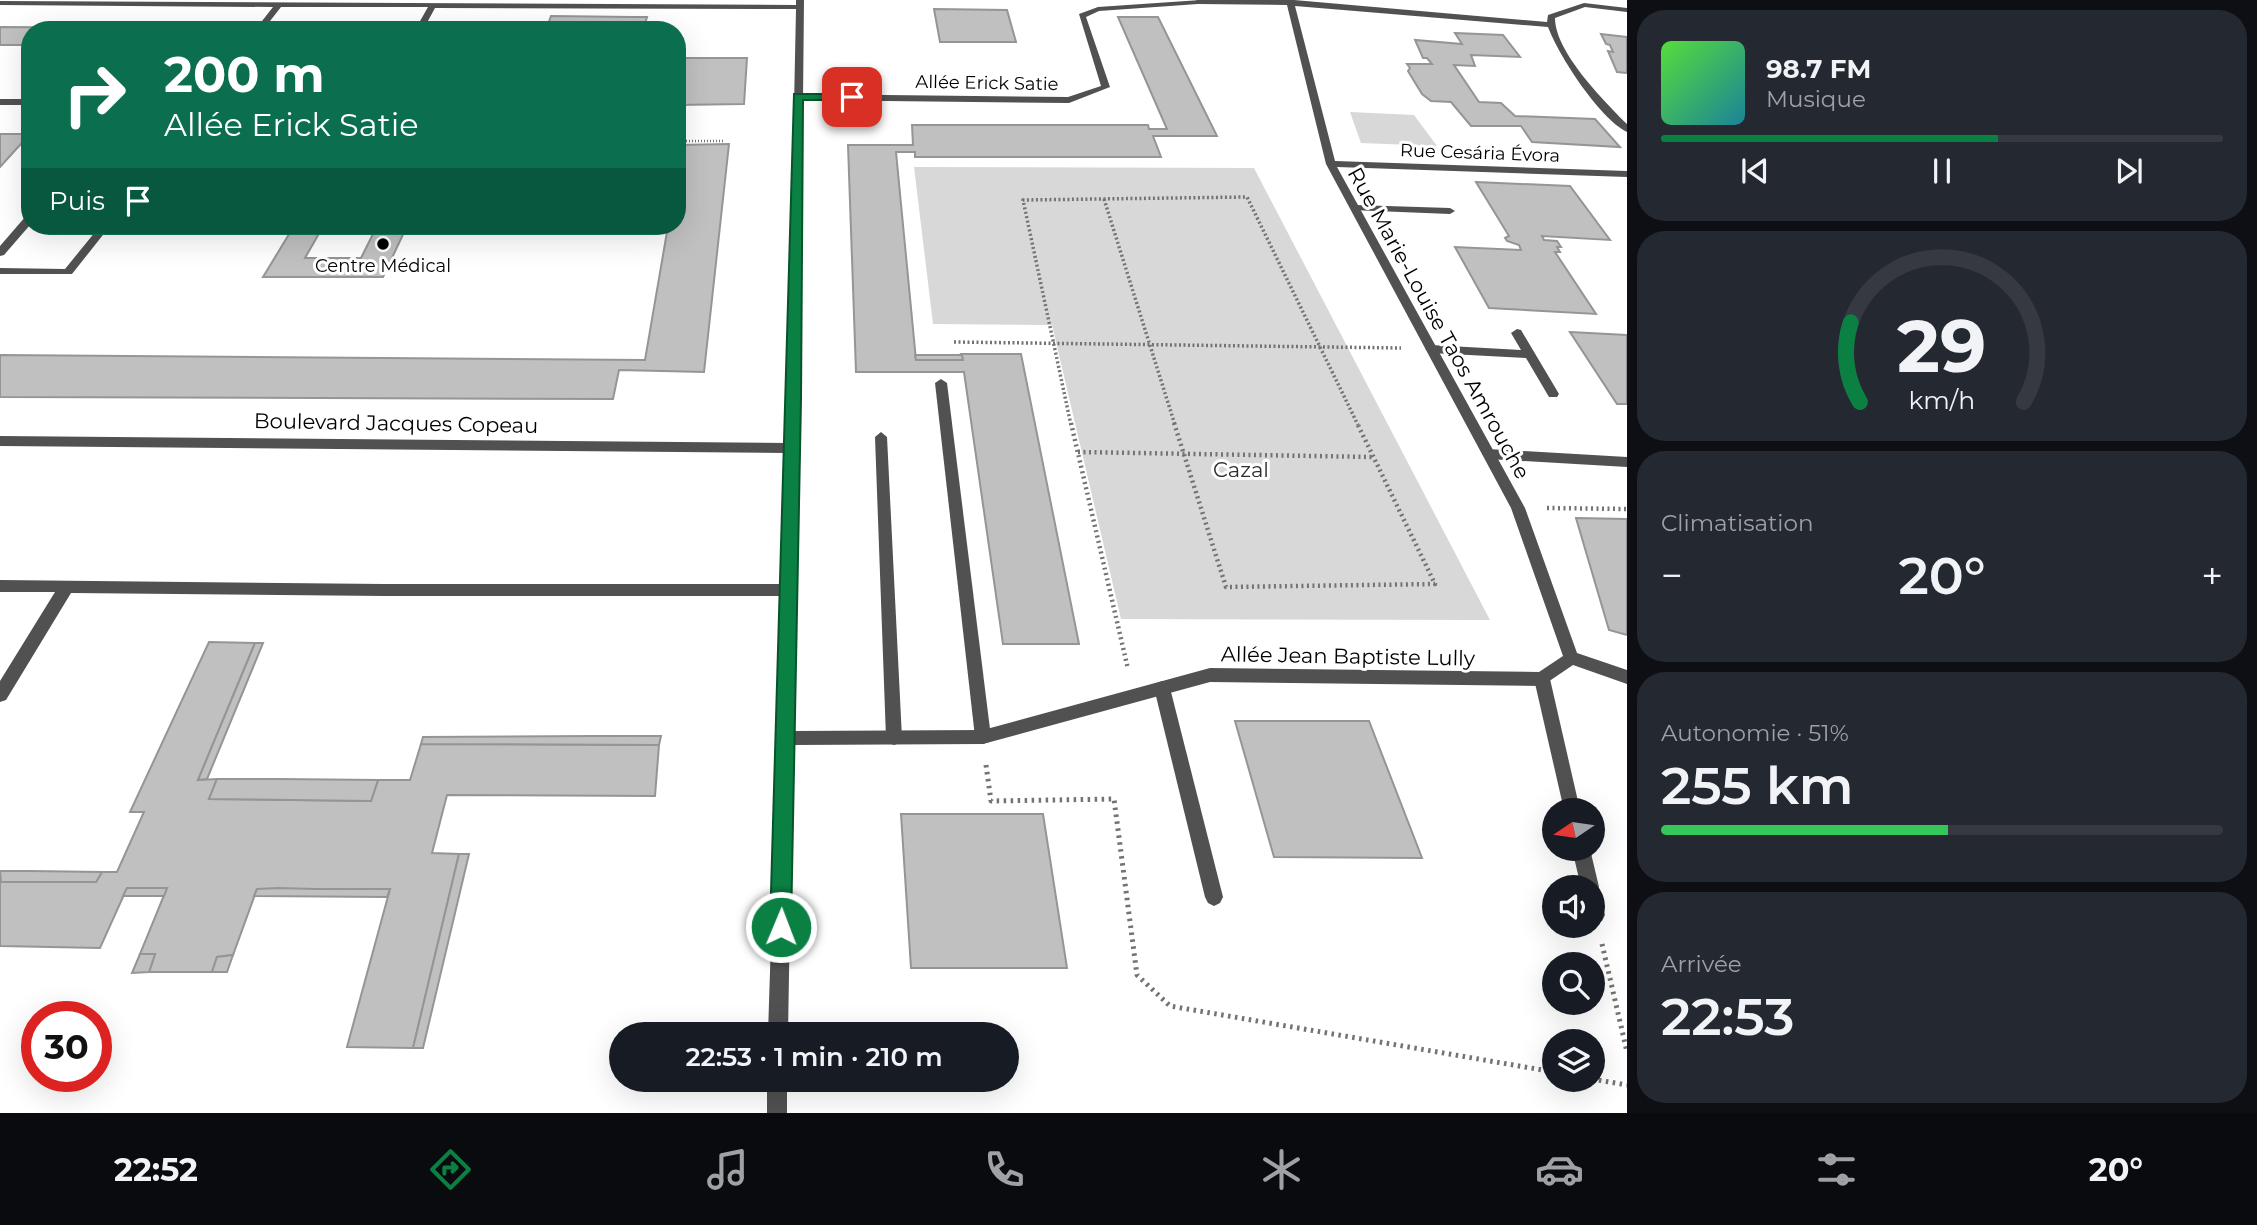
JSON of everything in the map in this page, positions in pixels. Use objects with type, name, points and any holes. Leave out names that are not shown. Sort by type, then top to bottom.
[{"type":"street","name":"Allée Erick Satie","points":[[798,97],[1069,100],[1106,87],[1082,16],[1098,9],[1198,2],[1291,2]]},
{"type":"street","points":[[1291,2],[1551,25]]},
{"type":"street","name":"Rue Marie-Louise Taos Amrouche","points":[[1291,2],[1331,163],[1518,508],[1571,658]]},
{"type":"street","points":[[1627,10],[1583,2],[1551,17],[1551,25],[1560,50],[1583,85],[1627,129]]},
{"type":"street","points":[[0,3],[800,4],[778,1022]]},
{"type":"street","points":[[266,21],[279,4]]},
{"type":"street","points":[[424,21],[433,5]]},
{"type":"street","points":[[0,102],[21,102]]},
{"type":"street","name":"Rue Cesária Évora","points":[[1331,163],[1627,174]]},
{"type":"street","points":[[1355,208],[1450,211]]},
{"type":"street","points":[[0,253],[21,228]]},
{"type":"street","points":[[0,271],[68,272],[98,235]]},
{"type":"street","points":[[1517,333],[1553,394]]},
{"type":"street","points":[[1431,349],[1529,354]]},
{"type":"street","points":[[941,383],[983,737]]},
{"type":"street","points":[[881,437],[894,738]]},
{"type":"street","name":"Boulevard Jacques Copeau","points":[[0,441],[792,448]]},
{"type":"street","points":[[1489,454],[1627,462]]},
{"type":"street","points":[[0,586],[788,590]]},
{"type":"street","points":[[0,695],[66,586]]},
{"type":"street","points":[[1569,798],[1542,679],[1571,658],[1627,677]]},
{"type":"street","name":"Allée Jean Baptiste Lully","points":[[785,738],[983,737],[1210,674],[1542,679]]},
{"type":"street","points":[[1162,688],[1214,897]]},
{"type":"street","points":[[777,1113],[778,1092]]},
{"type":"path","points":[[686,141],[723,141]]},
{"type":"path","points":[[1104,199],[1226,587],[1435,584],[1247,197],[1023,200],[1052,343],[1134,696]]},
{"type":"path","points":[[954,341],[1318,345],[1431,349]]},
{"type":"path","points":[[1077,452],[1373,457]]},
{"type":"path","points":[[1518,508],[1627,509]]},
{"type":"path","points":[[983,737],[991,801],[1114,799],[1137,975],[1170,1006],[1542,1070]]},
{"type":"path","points":[[1601,938],[1627,1052]]},
{"type":"path","points":[[1605,1081],[1627,1085]]},
{"type":"green space","points":[[1350,112],[1414,115],[1437,146],[1361,143]]},
{"type":"green space","name":"Cazal","points":[[914,167],[1254,168],[1490,620],[1121,619],[1052,325],[933,324]]},
{"type":"building","points":[[934,9],[1007,10],[1016,42],[940,42]]},
{"type":"building","points":[[551,16],[647,17],[646,21],[549,21]]},
{"type":"building","points":[[1118,17],[1158,17],[1217,136],[1153,136],[1161,157],[915,157],[915,152],[896,152],[916,360],[963,360],[961,354],[1021,354],[1079,644],[1003,644],[964,372],[856,372],[848,145],[913,145],[912,125],[1148,125],[1149,129],[1167,129]]},
{"type":"building","points":[[0,27],[21,27],[21,45],[0,45]]},
{"type":"building","points":[[1455,33],[1503,35],[1520,57],[1471,55],[1475,66],[1454,65],[1479,102],[1501,103],[1515,116],[1595,119],[1620,147],[1532,142],[1521,126],[1471,126],[1451,102],[1431,101],[1422,94],[1408,71],[1410,68],[1407,64],[1432,64],[1427,58],[1423,58],[1415,40],[1462,44]]},
{"type":"building","points":[[1601,34],[1627,37],[1627,73],[1617,72],[1608,51],[1613,52]]},
{"type":"building","points":[[686,58],[747,58],[744,104],[686,105]]},
{"type":"building","points":[[0,134],[21,134],[21,144],[0,167]]},
{"type":"building","points":[[729,144],[704,372],[619,370],[613,399],[0,397],[0,355],[645,360],[666,235],[686,235],[686,145]]},
{"type":"building","points":[[1476,182],[1570,186],[1610,240],[1542,236],[1544,240],[1557,241],[1561,247],[1557,247],[1560,252],[1555,252],[1596,314],[1489,308],[1455,247],[1521,250],[1519,245],[1505,238],[1509,236]]},
{"type":"building","name":"Centre Médical","points":[[289,235],[318,235],[305,258],[361,258],[372,235],[403,235],[383,277],[263,277]]},
{"type":"building","points":[[1570,332],[1627,335],[1627,404],[1617,404]]},
{"type":"building","points":[[915,355],[962,355],[963,360],[916,360]]},
{"type":"building","points":[[1576,518],[1627,519],[1627,635],[1609,630]]},
{"type":"building","points":[[209,642],[255,643],[198,780],[217,779],[209,799],[371,801],[378,780],[410,780],[421,744],[659,745],[655,796],[447,795],[432,853],[459,854],[413,1048],[347,1047],[390,889],[257,889],[233,955],[217,957],[212,972],[149,972],[155,954],[140,954],[167,888],[127,888],[100,948],[0,946],[0,882],[96,882],[102,872],[117,872],[144,812],[130,812]]},
{"type":"building","points":[[255,643],[263,643],[207,779],[198,780]]},
{"type":"building","points":[[1235,721],[1369,721],[1422,858],[1274,857]]},
{"type":"building","points":[[661,736],[659,745],[421,744],[423,737]]},
{"type":"building","points":[[217,779],[378,780],[371,801],[209,799]]},
{"type":"building","points":[[901,814],[1043,814],[1067,968],[911,968]]},
{"type":"building","points":[[459,854],[469,854],[423,1048],[413,1048]]},
{"type":"building","points":[[0,871],[102,872],[96,882],[1,882]]},
{"type":"building","points":[[127,888],[167,888],[164,896],[123,896]]},
{"type":"building","points":[[257,889],[390,889],[387,897],[254,896]]},
{"type":"building","points":[[140,954],[155,954],[149,972],[132,973]]},
{"type":"building","points":[[233,955],[227,972],[212,972],[217,957]]},
{"type":"place","name":"Centre Médical","points":[[383,244]]},
{"type":"route","points":[[781,927],[794,399],[798,97],[852,97]]}]
